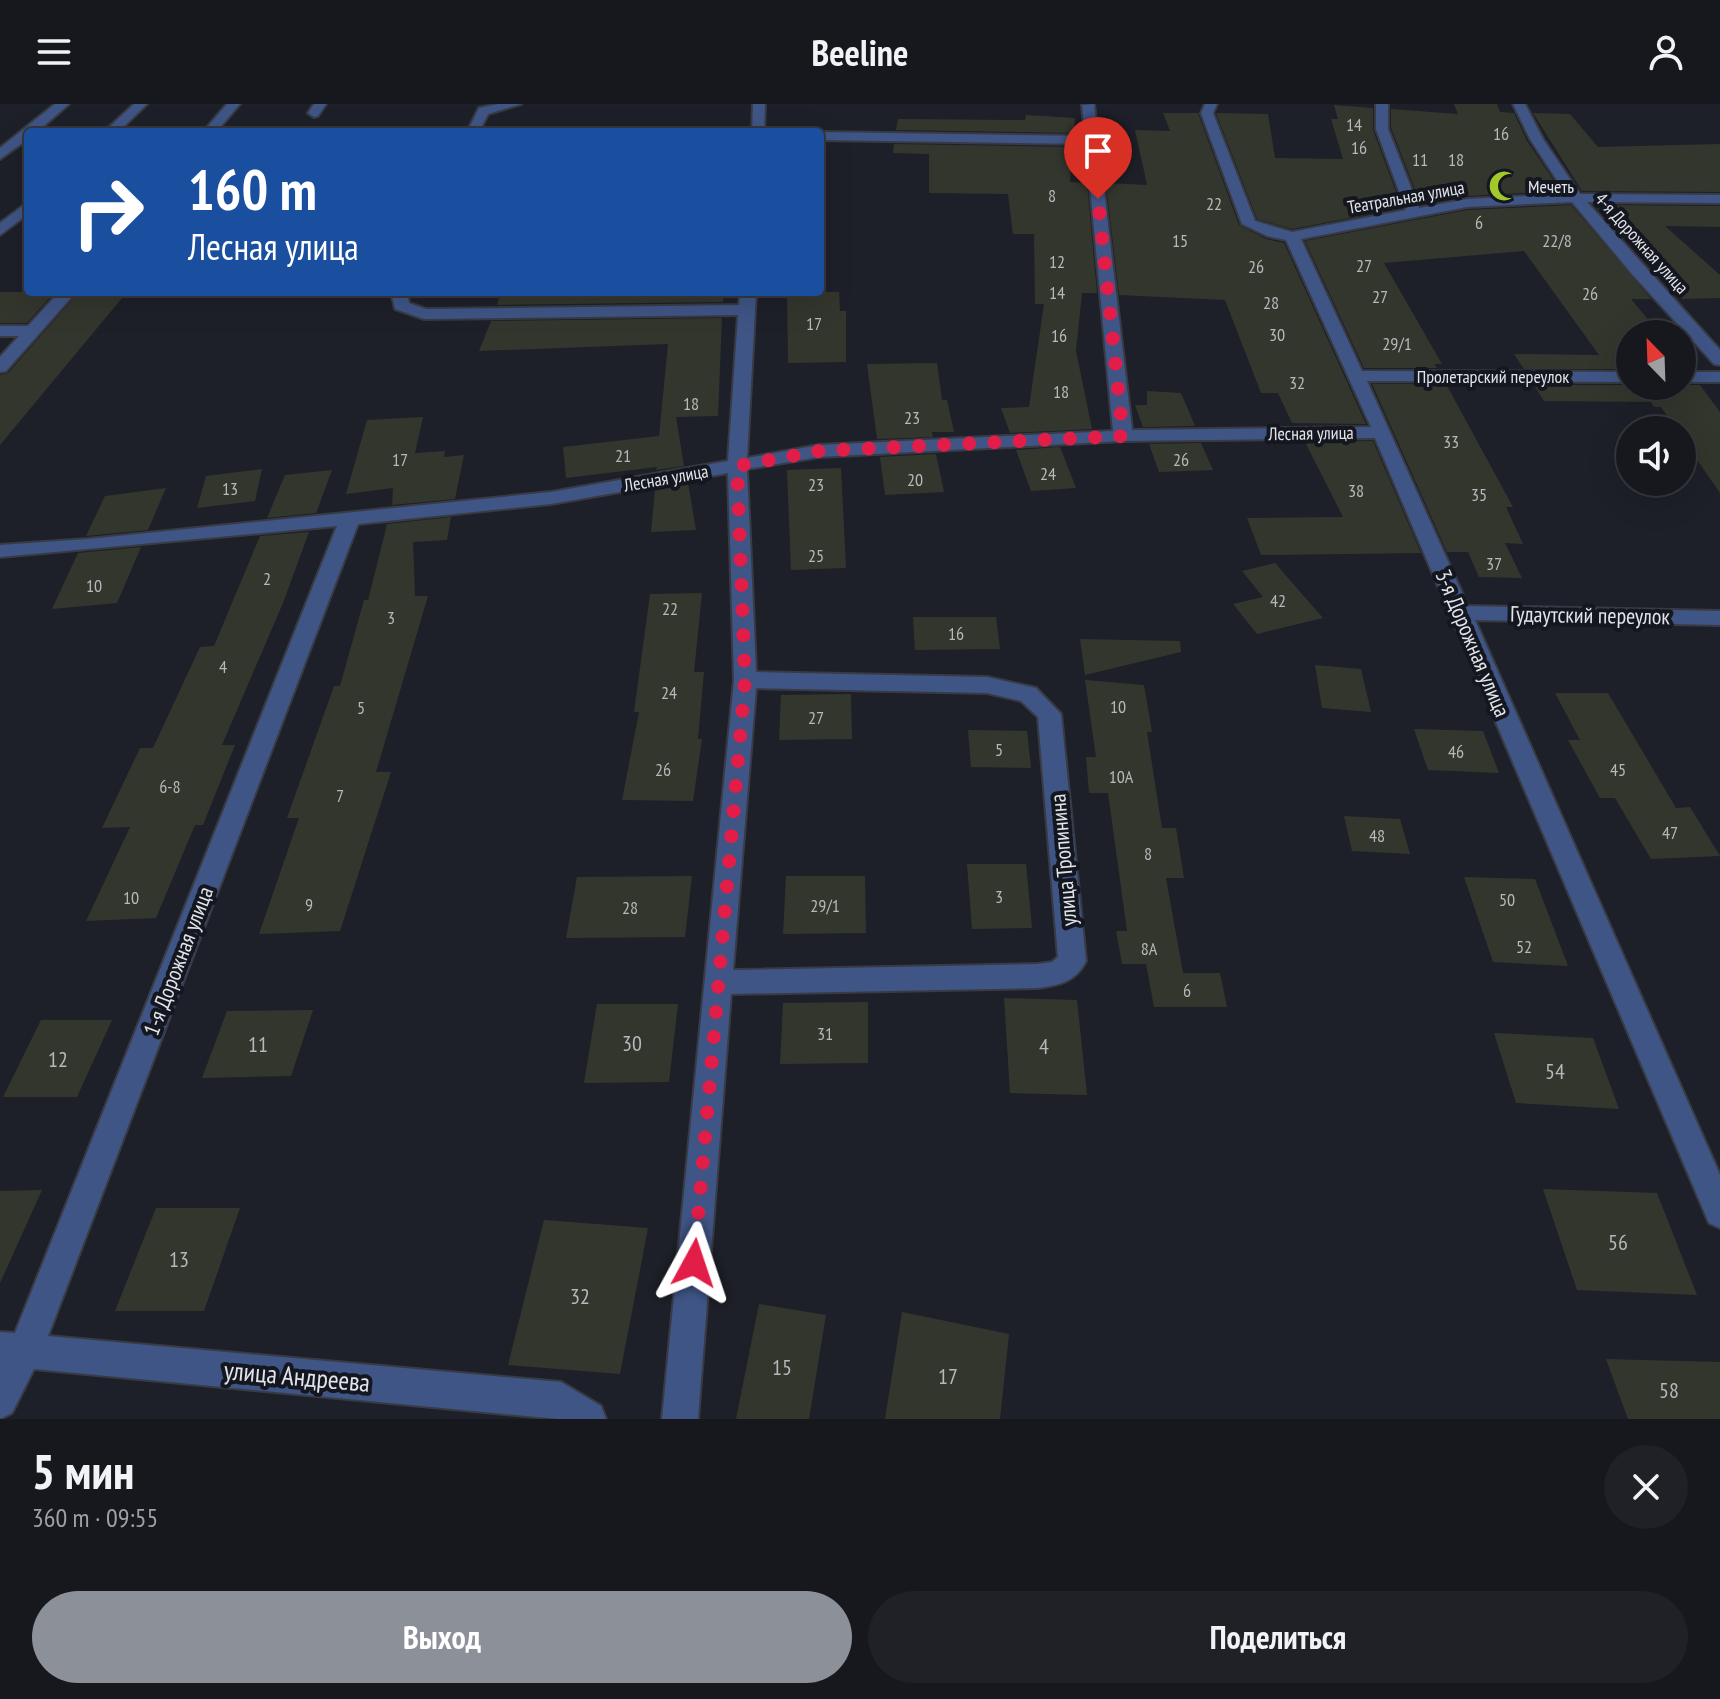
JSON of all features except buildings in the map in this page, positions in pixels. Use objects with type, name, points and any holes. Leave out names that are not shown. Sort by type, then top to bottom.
[{"type":"street","points":[[33,128],[63,104]]},
{"type":"street","points":[[114,128],[141,104]]},
{"type":"street","points":[[213,128],[234,104]]},
{"type":"street","points":[[475,128],[483,111],[515,104]]},
{"type":"street","points":[[758,128],[759,104]]},
{"type":"street","points":[[1211,104],[1207,113],[1249,224],[1272,233],[1292,236]]},
{"type":"street","points":[[1382,104],[1382,129],[1413,211]]},
{"type":"street","name":"4-я Дорожная улица","points":[[1519,104],[1533,138],[1575,198],[1720,360]]},
{"type":"street","points":[[1088,105],[1123,436]]},
{"type":"street","points":[[0,155],[24,135]]},
{"type":"street","points":[[824,136],[1091,140]]},
{"type":"street","name":"Театральная улица","points":[[1292,236],[1467,203],[1575,198],[1720,199]]},
{"type":"street","points":[[0,231],[24,210]]},
{"type":"street","name":"3-я Дорожная улица","points":[[1292,236],[1382,432],[1720,1212]]},
{"type":"street","points":[[0,367],[65,296]]},
{"type":"street","points":[[400,296],[401,306],[424,314],[747,301],[737,466],[745,680],[680,1419]]},
{"type":"street","points":[[0,331],[34,331]]},
{"type":"street","name":"Пролетарский переулок","points":[[1356,376],[1616,377]]},
{"type":"street","points":[[1696,377],[1720,377]]},
{"type":"street","name":"Лесная улица","points":[[0,551],[88,545],[551,498],[819,451],[1123,436],[1382,432]]},
{"type":"street","name":"1-я Дорожная улица","points":[[0,1401],[13,1350],[350,519]]},
{"type":"street","name":"Гудаутский переулок","points":[[1460,613],[1720,618]]},
{"type":"street","name":"улица Тропинина","points":[[719,982],[1038,976],[1059,973],[1072,961],[1049,714],[1028,694],[987,685],[745,680]]},
{"type":"street","name":"улица Андреева","points":[[13,1350],[561,1400],[588,1419]]},
{"type":"place","name":"Мечеть","points":[[1504,186]]},
{"type":"route","points":[[694,1263],[745,680],[737,466],[819,451],[1123,436],[1098,199]]}]
